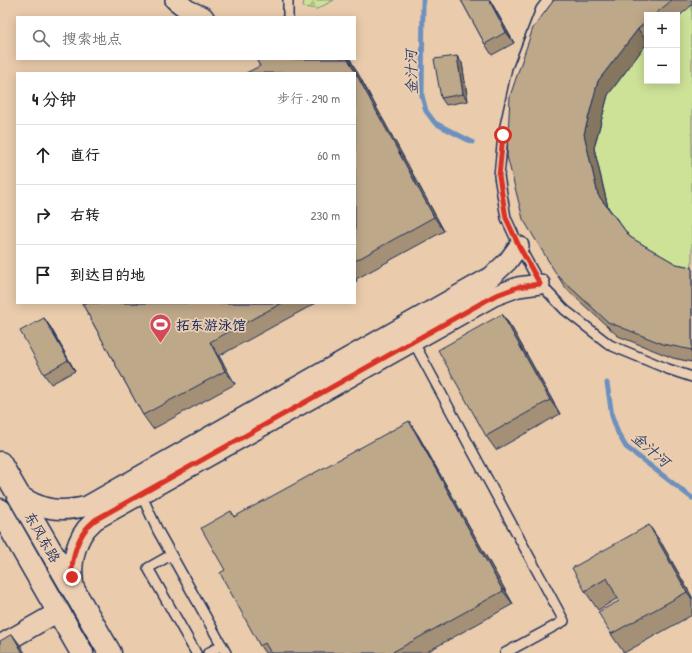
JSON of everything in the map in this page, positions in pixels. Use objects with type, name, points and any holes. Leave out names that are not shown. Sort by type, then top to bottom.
[{"type":"main road","name":"东风东路","points":[[0,463],[110,653]]},
{"type":"main road","name":"东风东路","points":[[0,510],[82,653]]},
{"type":"main road","points":[[63,620],[68,624],[70,619],[78,613],[82,613],[89,618]]},
{"type":"street","points":[[175,0],[188,10],[202,16]]},
{"type":"street","points":[[18,494],[39,506],[51,509],[69,510],[87,506],[492,276],[508,261],[519,246]]},
{"type":"street","points":[[76,595],[73,585],[73,563],[75,553],[79,540],[86,529],[95,520],[494,296],[518,287],[540,284]]},
{"type":"street","points":[[0,645],[63,620]]},
{"type":"lane","points":[[288,0],[288,16]]},
{"type":"lane","points":[[548,0],[541,9],[517,71],[503,135],[499,176],[506,218],[519,246],[540,284],[565,310],[610,345],[668,369],[692,377]]},
{"type":"lane","points":[[413,341],[564,621],[505,653]]},
{"type":"lane","points":[[141,494],[158,531],[224,649],[208,653]]},
{"type":"lane","points":[[171,555],[148,568],[196,653]]},
{"type":"green space","points":[[304,0],[334,0],[317,9],[303,7]]},
{"type":"green space","points":[[692,0],[692,362],[673,358],[520,109],[542,42],[644,13],[644,84],[680,84],[680,12],[649,12]]},
{"type":"building","points":[[461,0],[489,0],[506,32],[485,44]]},
{"type":"building","points":[[554,0],[672,0],[658,12],[644,12],[644,24],[638,29],[598,81],[584,134],[598,195],[630,237],[676,264],[692,267],[692,350],[663,344],[608,322],[557,275],[523,219],[507,156],[510,96],[533,28]]},
{"type":"building","points":[[457,56],[463,94],[441,98],[434,59]]},
{"type":"building","points":[[257,60],[349,60],[355,72],[248,72],[260,66]]},
{"type":"building","points":[[356,74],[434,217],[356,260]]},
{"type":"building","name":"拓东游泳馆","points":[[83,304],[280,304],[210,342],[225,371],[143,415]]},
{"type":"building","points":[[502,314],[550,400],[486,436],[438,350]]},
{"type":"building","points":[[44,318],[68,360],[44,374],[20,331]]},
{"type":"building","points":[[409,421],[503,591],[391,653],[271,653],[265,643],[260,646],[220,573],[225,570],[201,528],[231,511],[234,517]]},
{"type":"building","points":[[649,525],[687,592],[611,634],[598,612],[619,601],[607,578],[585,591],[572,568]]},
{"type":"building","points":[[12,634],[23,653],[0,653],[0,641]]},
{"type":"waterway","name":"金汁河","points":[[423,0],[422,96],[426,111],[435,123],[472,142]]},
{"type":"waterway","name":"金汁河","points":[[607,383],[612,416],[618,433],[626,447],[692,498]]},
{"type":"place","name":"拓东游泳馆","points":[[160,344]]},
{"type":"route","points":[[72,577],[73,563],[79,540],[86,529],[95,520],[494,296],[518,287],[540,284],[519,246],[506,218],[499,176],[503,135]]}]
